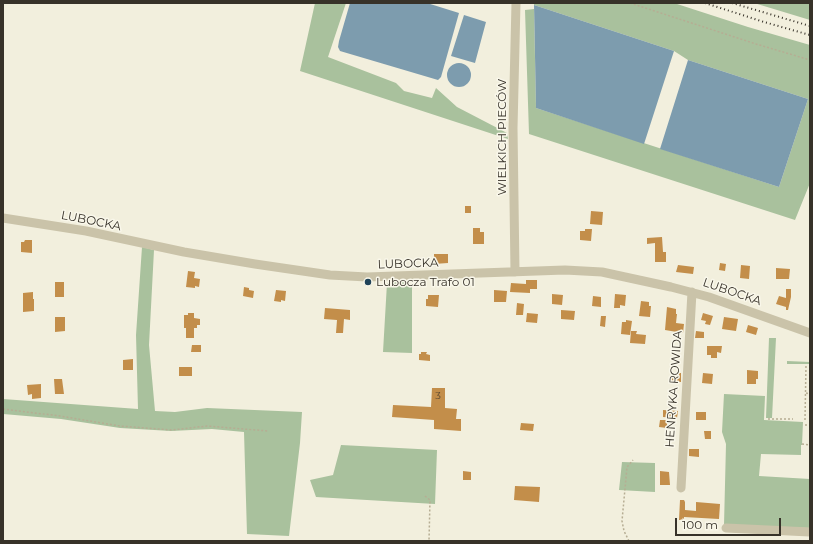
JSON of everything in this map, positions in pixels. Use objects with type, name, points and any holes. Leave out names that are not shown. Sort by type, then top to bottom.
[{"type":"street","name":"WIELKICH PIECÓW","points":[[515,272],[513,128],[516,3]]},
{"type":"street","name":"LUBOCKA","points":[[3,218],[86,231],[169,249],[330,276],[367,277],[565,270],[590,271],[630,278],[692,292],[739,307],[810,333]]},
{"type":"street","name":"HENRYKA ROWIDA","points":[[681,488],[692,292]]},
{"type":"street","points":[[726,528],[810,532]]},
{"type":"path","points":[[630,3],[810,60]]},
{"type":"path","points":[[805,420],[806,365]]},
{"type":"path","points":[[806,393],[810,394]]},
{"type":"path","points":[[3,409],[60,416],[120,426],[172,430],[207,426],[268,431]]},
{"type":"path","points":[[768,419],[793,420]]},
{"type":"path","points":[[805,425],[810,425]]},
{"type":"path","points":[[802,444],[810,445]]},
{"type":"path","points":[[629,541],[624,531],[622,521],[627,467],[633,460]]},
{"type":"path","points":[[425,496],[430,500],[429,541]]},
{"type":"green space","points":[[315,3],[346,3],[328,57],[396,83],[404,91],[432,98],[436,88],[457,107],[507,133],[508,139],[300,71]]},
{"type":"green space","points":[[534,3],[674,3],[810,45],[810,183],[795,220],[529,134],[525,10],[534,9],[536,108],[779,187],[808,99],[688,60],[674,51],[534,5]]},
{"type":"green space","points":[[754,3],[810,3],[810,20]]},
{"type":"green space","points":[[142,247],[154,250],[149,345],[155,411],[175,412],[207,408],[302,412],[300,443],[289,536],[247,534],[244,432],[212,429],[171,431],[120,428],[61,419],[3,414],[3,399],[138,409],[136,335]]},
{"type":"green space","points":[[405,281],[412,286],[412,353],[383,352],[387,283]]},
{"type":"green space","points":[[769,338],[776,338],[772,418],[766,418]]},
{"type":"green space","points":[[787,361],[810,362],[810,364],[787,364]]},
{"type":"green space","points":[[724,394],[765,396],[764,420],[803,422],[801,455],[761,454],[759,476],[810,479],[809,528],[724,525],[726,444],[722,432]]},
{"type":"green space","points":[[341,445],[437,450],[435,504],[316,497],[310,480],[333,475]]},
{"type":"green space","points":[[622,462],[655,463],[655,492],[619,490]]},
{"type":"water","points":[[350,3],[427,3],[459,13],[441,77],[438,80],[340,51],[338,47],[339,41]]},
{"type":"water","points":[[534,5],[674,51],[644,144],[536,108]]},
{"type":"water","points":[[464,15],[486,22],[475,63],[451,56]]},
{"type":"water","points":[[688,60],[808,99],[779,187],[660,149]]},
{"type":"water","points":[[459,63],[468,66],[471,75],[468,84],[459,87],[450,84],[447,75],[450,66]]},
{"type":"building","points":[[465,206],[471,206],[471,213],[465,213]]},
{"type":"building","points":[[591,211],[603,212],[602,225],[590,224]]},
{"type":"building","points":[[473,228],[480,228],[480,232],[484,232],[484,244],[473,244]]},
{"type":"building","points":[[585,229],[592,229],[591,241],[580,240],[580,231],[585,231]]},
{"type":"building","points":[[662,237],[663,252],[666,252],[666,262],[655,262],[655,243],[647,244],[647,238]]},
{"type":"building","points":[[25,240],[32,240],[32,253],[21,252],[21,242],[24,242]]},
{"type":"building","points":[[434,254],[448,254],[448,263],[434,264]]},
{"type":"building","points":[[720,263],[726,264],[725,271],[719,270]]},
{"type":"building","points":[[678,265],[694,267],[693,274],[676,272]]},
{"type":"building","points":[[741,265],[750,266],[749,279],[740,278]]},
{"type":"building","points":[[776,268],[790,269],[789,279],[776,279]]},
{"type":"building","points":[[188,271],[195,272],[194,278],[200,279],[199,287],[186,287]]},
{"type":"building","points":[[526,280],[537,280],[537,289],[530,289],[530,293],[510,292],[511,283],[526,284]]},
{"type":"building","points":[[55,282],[64,282],[64,297],[55,297]]},
{"type":"building","points":[[244,287],[254,291],[253,298],[243,296]]},
{"type":"building","points":[[786,289],[791,289],[788,310],[786,310],[786,307],[776,304],[779,296],[786,298]]},
{"type":"building","points":[[276,290],[286,291],[285,301],[274,301]]},
{"type":"building","points":[[494,290],[507,291],[506,302],[494,302]]},
{"type":"building","points":[[33,292],[34,311],[23,312],[23,293]]},
{"type":"building","points":[[552,294],[563,295],[562,305],[552,304]]},
{"type":"building","points":[[615,294],[626,295],[625,306],[620,305],[620,308],[614,308]]},
{"type":"building","points":[[428,295],[439,295],[438,307],[426,306],[426,299],[428,299]]},
{"type":"building","points":[[593,296],[601,297],[601,307],[592,306]]},
{"type":"building","points":[[641,301],[649,302],[649,306],[651,306],[650,317],[639,316]]},
{"type":"building","points":[[517,303],[524,304],[523,315],[516,315]]},
{"type":"building","points":[[667,307],[676,309],[676,323],[684,324],[683,333],[665,330]]},
{"type":"building","points":[[325,308],[350,310],[350,320],[344,319],[343,333],[336,333],[337,320],[324,319]]},
{"type":"building","points":[[561,310],[575,311],[574,320],[561,319]]},
{"type":"building","points":[[188,313],[194,313],[194,318],[200,319],[200,325],[197,325],[197,328],[194,328],[194,338],[186,338],[184,315],[188,315]]},
{"type":"building","points":[[527,313],[538,314],[537,323],[526,322]]},
{"type":"building","points":[[703,313],[713,316],[710,325],[705,324],[706,321],[701,320]]},
{"type":"building","points":[[601,316],[606,316],[605,327],[600,326]]},
{"type":"building","points":[[55,317],[65,317],[65,331],[55,332]]},
{"type":"building","points":[[724,317],[738,319],[736,331],[722,329]]},
{"type":"building","points":[[626,320],[632,321],[630,335],[621,334],[622,322],[626,322]]},
{"type":"building","points":[[748,325],[758,328],[756,335],[746,332]]},
{"type":"building","points":[[631,331],[637,331],[636,334],[646,335],[645,344],[630,343]]},
{"type":"building","points":[[696,331],[704,332],[704,338],[695,338]]},
{"type":"building","points":[[192,345],[201,345],[201,352],[191,352]]},
{"type":"building","points":[[707,346],[722,346],[721,353],[717,352],[717,358],[711,358],[711,355],[707,355]]},
{"type":"building","points":[[421,352],[427,352],[426,354],[430,355],[430,361],[419,360],[419,354],[421,354]]},
{"type":"building","points":[[133,359],[133,370],[123,370],[123,360]]},
{"type":"building","points":[[179,367],[192,367],[192,376],[179,376]]},
{"type":"building","points":[[747,370],[758,371],[758,379],[756,379],[756,384],[747,384]]},
{"type":"building","points":[[672,373],[681,373],[681,382],[672,382]]},
{"type":"building","points":[[703,373],[713,374],[712,384],[702,383]]},
{"type":"building","points":[[54,379],[62,379],[64,394],[55,394]]},
{"type":"building","points":[[41,384],[41,398],[32,399],[32,394],[28,395],[27,385]]},
{"type":"building","points":[[432,388],[445,388],[445,408],[457,409],[456,419],[461,419],[461,431],[434,429],[434,420],[392,417],[393,405],[431,407]]},
{"type":"building","points":[[663,410],[678,411],[677,418],[663,417]]},
{"type":"building","points":[[696,412],[706,412],[706,420],[696,420]]},
{"type":"building","points":[[660,420],[667,420],[667,428],[659,427]]},
{"type":"building","points":[[521,423],[534,424],[533,431],[520,430]]},
{"type":"building","points":[[704,431],[711,431],[711,439],[705,439]]},
{"type":"building","points":[[689,449],[699,449],[699,457],[689,456]]},
{"type":"building","points":[[463,471],[471,472],[471,480],[463,480]]},
{"type":"building","points":[[660,471],[669,472],[670,485],[660,485]]},
{"type":"building","points":[[515,486],[540,487],[539,502],[514,500]]},
{"type":"building","points":[[680,500],[684,500],[685,502],[685,510],[696,511],[696,502],[720,504],[719,519],[684,517],[684,520],[679,520]]},
{"type":"railway","points":[[705,3],[810,35]]},
{"type":"railway","points":[[732,3],[810,26]]},
{"type":"place","name":"Lubocza Trafo 01","points":[[368,282]]}]
